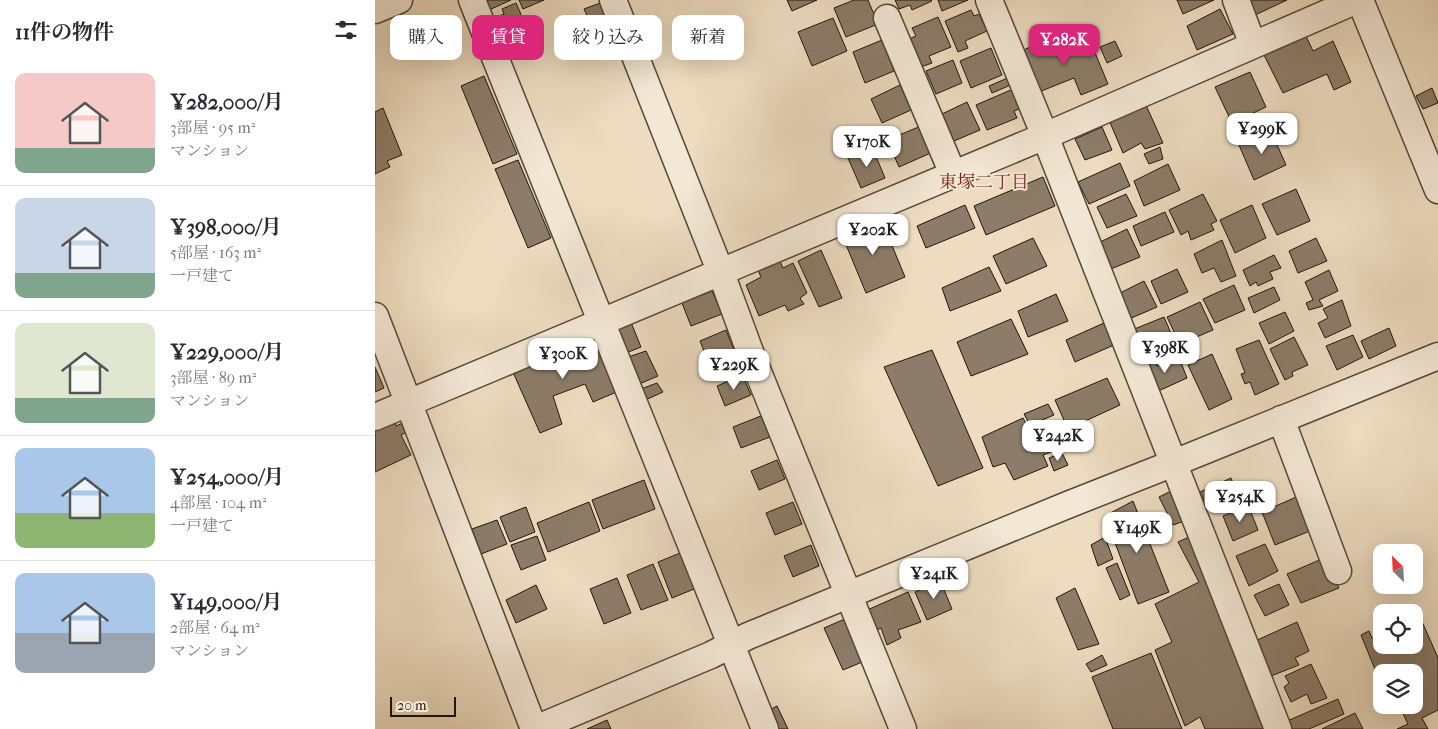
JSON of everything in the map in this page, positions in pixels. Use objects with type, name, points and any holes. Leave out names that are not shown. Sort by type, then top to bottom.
[{"type":"street","points":[[375,10],[399,0]]},
{"type":"street","points":[[473,0],[765,729]]},
{"type":"street","points":[[613,0],[752,356],[903,729]]},
{"type":"street","points":[[989,0],[1045,136],[1278,729]]},
{"type":"street","points":[[1236,0],[1253,46]]},
{"type":"street","points":[[375,417],[1045,136],[1359,0],[1438,190]]},
{"type":"street","points":[[887,18],[953,174]]},
{"type":"street","points":[[375,316],[535,729],[711,654],[748,636],[1438,356]]},
{"type":"street","points":[[1281,419],[1338,571]]},
{"type":"building","points":[[485,0],[511,0],[489,10]]},
{"type":"building","points":[[519,0],[544,0],[523,9]]},
{"type":"building","points":[[787,0],[817,0],[792,11]]},
{"type":"building","points":[[854,0],[868,0],[878,24],[846,37],[834,8]]},
{"type":"building","points":[[895,0],[932,1],[912,10],[910,5],[899,9]]},
{"type":"building","points":[[938,0],[968,0],[942,11]]},
{"type":"building","points":[[1177,0],[1214,0],[1183,14]]},
{"type":"building","points":[[1246,0],[1287,0],[1253,16]]},
{"type":"building","points":[[603,2],[608,15],[587,15],[584,9]]},
{"type":"building","points":[[516,3],[521,15],[502,15],[504,14],[502,9]]},
{"type":"building","points":[[1220,9],[1233,34],[1197,50],[1187,26]]},
{"type":"building","points":[[971,10],[974,16],[979,14],[987,31],[965,41],[968,48],[958,52],[945,21]]},
{"type":"building","points":[[938,17],[951,47],[929,56],[932,63],[921,67],[909,39],[916,36],[912,28]]},
{"type":"building","points":[[833,18],[847,51],[812,66],[798,32]]},
{"type":"building","points":[[1061,34],[1069,52],[1091,43],[1108,84],[1081,95],[1074,78],[1039,92],[1021,51]]},
{"type":"building","points":[[1306,36],[1313,51],[1333,41],[1351,82],[1334,90],[1327,74],[1283,93],[1264,55]]},
{"type":"building","points":[[882,40],[894,71],[865,83],[853,52]]},
{"type":"building","points":[[1115,41],[1122,56],[1107,63],[1100,47]]},
{"type":"building","points":[[991,48],[1002,75],[971,88],[960,61]]},
{"type":"building","points":[[953,60],[962,83],[936,94],[926,71]]},
{"type":"building","points":[[1250,72],[1266,107],[1232,123],[1215,87]]},
{"type":"building","points":[[484,76],[517,154],[493,164],[461,86]]},
{"type":"building","points":[[1010,77],[1013,84],[992,93],[989,86]]},
{"type":"building","points":[[900,85],[911,110],[882,123],[871,99]]},
{"type":"building","points":[[1432,88],[1438,103],[1423,109],[1416,96]]},
{"type":"building","points":[[1013,89],[1022,108],[1014,111],[1017,118],[987,130],[976,105]]},
{"type":"building","points":[[967,102],[980,130],[954,141],[942,114]]},
{"type":"building","points":[[1145,103],[1163,143],[1145,149],[1141,143],[1123,153],[1109,120]]},
{"type":"building","points":[[383,108],[402,155],[387,161],[390,167],[375,174],[375,112]]},
{"type":"building","points":[[921,126],[933,152],[899,167],[887,140]]},
{"type":"building","points":[[1102,127],[1112,150],[1085,160],[1075,139]]},
{"type":"building","points":[[1271,131],[1286,165],[1254,180],[1239,145]]},
{"type":"building","points":[[872,147],[885,178],[861,188],[848,158]]},
{"type":"building","points":[[1160,147],[1163,159],[1149,164],[1144,154]]},
{"type":"building","points":[[518,160],[551,238],[528,248],[495,169]]},
{"type":"building","points":[[1120,163],[1130,186],[1089,204],[1078,182]]},
{"type":"building","points":[[1168,164],[1180,190],[1144,206],[1134,181]]},
{"type":"building","points":[[1043,177],[1055,206],[986,235],[974,206]]},
{"type":"building","points":[[1296,189],[1310,221],[1277,235],[1262,204]]},
{"type":"building","points":[[1126,194],[1137,216],[1107,228],[1097,207]]},
{"type":"building","points":[[1203,194],[1217,221],[1211,224],[1214,230],[1191,240],[1188,231],[1181,235],[1169,210]]},
{"type":"building","points":[[965,205],[975,228],[926,248],[917,226]]},
{"type":"building","points":[[1252,205],[1266,238],[1235,253],[1220,220]]},
{"type":"building","points":[[1165,212],[1174,232],[1141,246],[1133,226]]},
{"type":"building","points":[[881,219],[905,277],[866,293],[842,235]]},
{"type":"building","points":[[1127,229],[1140,257],[1106,271],[1096,244]]},
{"type":"building","points":[[1033,238],[1047,266],[1006,284],[993,256]]},
{"type":"building","points":[[1316,238],[1327,261],[1298,273],[1289,251]]},
{"type":"building","points":[[1222,240],[1236,276],[1221,282],[1214,268],[1202,273],[1194,254]]},
{"type":"building","points":[[821,250],[842,298],[819,307],[798,261]]},
{"type":"building","points":[[1274,255],[1281,268],[1270,272],[1273,279],[1258,286],[1256,282],[1250,286],[1243,270]]},
{"type":"building","points":[[779,259],[783,268],[793,263],[807,293],[800,298],[804,304],[788,311],[785,305],[759,316],[746,285],[761,277],[757,268]]},
{"type":"building","points":[[989,267],[1001,291],[950,311],[942,288]]},
{"type":"building","points":[[1177,269],[1188,292],[1161,304],[1151,281]]},
{"type":"building","points":[[1329,270],[1338,291],[1319,300],[1323,306],[1309,310],[1306,303],[1313,300],[1305,282]]},
{"type":"building","points":[[1144,281],[1157,307],[1129,319],[1118,294]]},
{"type":"building","points":[[1234,285],[1245,310],[1215,323],[1203,299]]},
{"type":"building","points":[[1274,287],[1280,300],[1254,313],[1248,298]]},
{"type":"building","points":[[712,291],[722,314],[691,326],[682,303]]},
{"type":"building","points":[[1056,294],[1068,321],[1028,337],[1018,311]]},
{"type":"building","points":[[1342,300],[1351,326],[1325,338],[1318,323],[1328,318],[1323,309]]},
{"type":"building","points":[[1200,302],[1213,330],[1180,344],[1167,317]]},
{"type":"building","points":[[1285,312],[1294,331],[1269,344],[1259,323]]},
{"type":"building","points":[[1164,317],[1176,345],[1153,355],[1149,348],[1142,351],[1132,330]]},
{"type":"building","points":[[1011,319],[1028,354],[971,376],[957,342]]},
{"type":"building","points":[[630,320],[641,347],[626,353],[612,326]]},
{"type":"building","points":[[1104,323],[1114,345],[1075,362],[1066,340]]},
{"type":"building","points":[[1389,328],[1396,346],[1369,359],[1361,341]]},
{"type":"building","points":[[726,330],[736,355],[710,366],[700,341]]},
{"type":"building","points":[[1353,335],[1363,357],[1337,370],[1326,346]]},
{"type":"building","points":[[1294,337],[1308,365],[1292,372],[1293,376],[1285,380],[1270,349]]},
{"type":"building","points":[[594,338],[619,391],[593,402],[585,384],[553,396],[562,424],[540,433],[512,370]]},
{"type":"building","points":[[1259,340],[1279,384],[1255,395],[1250,382],[1245,384],[1241,374],[1245,373],[1236,349]]},
{"type":"building","points":[[932,350],[983,468],[938,486],[884,367]]},
{"type":"building","points":[[646,351],[658,376],[637,385],[625,358]]},
{"type":"building","points":[[1212,354],[1232,399],[1209,410],[1188,365]]},
{"type":"building","points":[[1178,355],[1187,378],[1154,393],[1144,366],[1155,360],[1157,366]]},
{"type":"building","points":[[375,367],[384,388],[375,392]]},
{"type":"building","points":[[742,375],[751,395],[725,406],[717,386]]},
{"type":"building","points":[[1107,378],[1120,405],[1068,429],[1055,400]]},
{"type":"building","points":[[657,383],[663,392],[643,401],[638,390]]},
{"type":"building","points":[[1048,404],[1054,415],[1030,425],[1024,414]]},
{"type":"building","points":[[761,416],[770,437],[741,448],[733,427]]},
{"type":"building","points":[[393,417],[396,426],[405,422],[409,431],[401,435],[411,455],[375,472],[375,425]]},
{"type":"building","points":[[1023,418],[1032,435],[1053,426],[1062,448],[1043,455],[1048,466],[1014,480],[1005,463],[993,467],[982,437]]},
{"type":"building","points":[[1062,453],[1068,465],[1054,471],[1049,458]]},
{"type":"building","points":[[777,460],[785,479],[759,490],[751,471]]},
{"type":"building","points":[[1231,478],[1239,499],[1209,510],[1200,492]]},
{"type":"building","points":[[644,480],[655,509],[603,529],[592,500]]},
{"type":"building","points":[[1171,491],[1184,521],[1173,525],[1159,497]]},
{"type":"building","points":[[1301,495],[1315,529],[1275,545],[1262,512]]},
{"type":"building","points":[[1133,501],[1169,592],[1138,604],[1105,516]]},
{"type":"building","points":[[589,502],[600,531],[548,552],[537,523]]},
{"type":"building","points":[[793,502],[802,524],[775,535],[766,513]]},
{"type":"building","points":[[1248,505],[1258,530],[1233,541],[1223,516]]},
{"type":"building","points":[[526,507],[535,532],[510,542],[500,517]]},
{"type":"building","points":[[497,520],[507,544],[481,554],[472,529]]},
{"type":"building","points":[[537,536],[546,560],[521,570],[511,545]]},
{"type":"building","points":[[1105,537],[1113,559],[1098,566],[1091,545]]},
{"type":"building","points":[[1189,537],[1267,729],[1205,729],[1200,717],[1185,726],[1155,650],[1172,642],[1155,604],[1199,582],[1178,542]]},
{"type":"building","points":[[1265,544],[1278,571],[1249,586],[1236,556]]},
{"type":"building","points":[[811,545],[819,566],[793,577],[784,556]]},
{"type":"building","points":[[685,551],[699,587],[672,598],[658,562]]},
{"type":"building","points":[[1324,558],[1339,588],[1301,603],[1287,574]]},
{"type":"building","points":[[1117,563],[1130,595],[1120,600],[1106,568]]},
{"type":"building","points":[[653,564],[668,600],[641,610],[627,575]]},
{"type":"building","points":[[617,578],[631,613],[604,624],[590,589]]},
{"type":"building","points":[[940,580],[952,609],[927,620],[915,592]]},
{"type":"building","points":[[1279,584],[1289,605],[1265,616],[1254,595]]},
{"type":"building","points":[[536,585],[547,609],[516,623],[506,600]]},
{"type":"building","points":[[1075,588],[1099,644],[1078,650],[1056,598]]},
{"type":"building","points":[[908,592],[921,622],[898,630],[901,638],[887,645],[881,628],[873,632],[865,611]]},
{"type":"building","points":[[847,618],[867,660],[843,670],[824,628]]},
{"type":"building","points":[[1297,622],[1309,651],[1295,658],[1299,665],[1271,676],[1255,641]]},
{"type":"building","points":[[1423,624],[1438,658],[1438,710],[1422,718],[1428,729],[1397,729],[1408,724],[1403,714],[1423,714],[1423,664],[1373,664],[1361,635],[1369,631],[1372,638],[1373,654],[1423,654]]},
{"type":"building","points":[[1151,653],[1182,729],[1113,729],[1092,677]]},
{"type":"building","points":[[1102,655],[1107,665],[1091,672],[1086,664]]},
{"type":"building","points":[[1311,664],[1327,698],[1311,704],[1307,694],[1291,702],[1284,687],[1289,683],[1285,676]]},
{"type":"building","points":[[1338,699],[1344,714],[1309,729],[1291,729],[1287,721]]},
{"type":"building","points":[[777,706],[788,729],[774,729],[766,712]]},
{"type":"building","points":[[1355,713],[1363,729],[1322,729]]},
{"type":"building","points":[[607,720],[611,729],[587,729]]},
{"type":"district","name":"東塚二丁目","points":[[984,182]]}]
